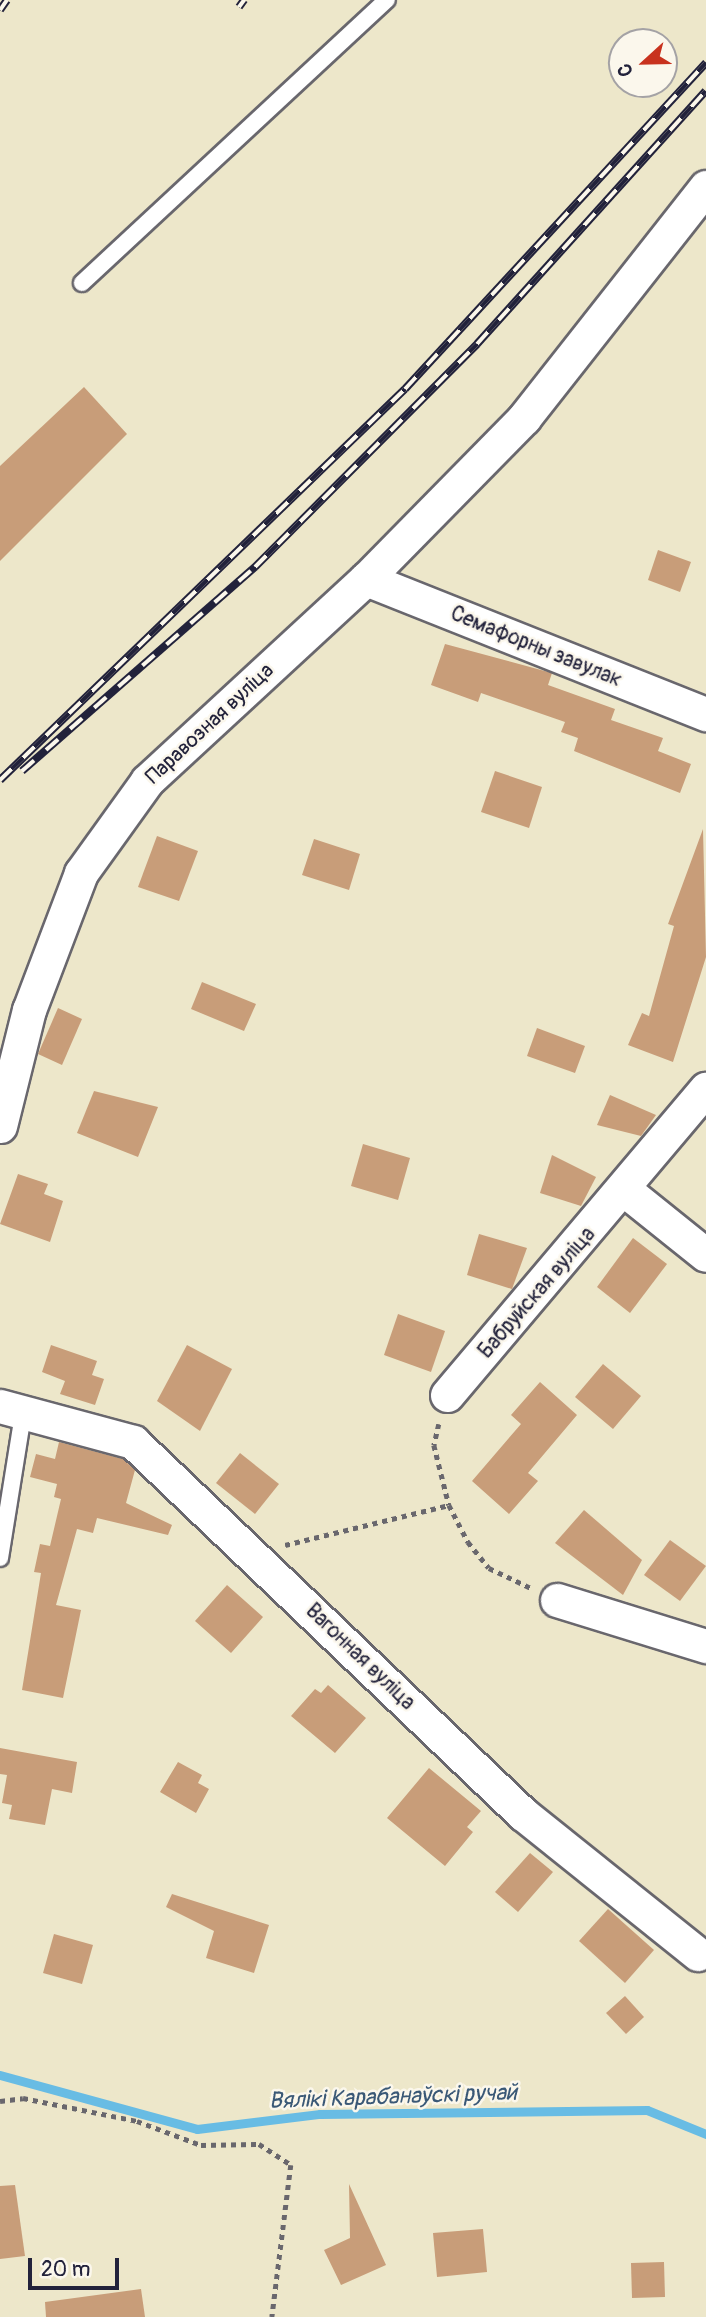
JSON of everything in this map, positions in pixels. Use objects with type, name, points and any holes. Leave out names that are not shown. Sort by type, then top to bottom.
[{"type":"street","name":"Паравозная вуліца","points":[[0,1126],[29,1010],[81,873],[147,781],[366,579],[524,418],[706,187]]},
{"type":"street","name":"Семафорны завулак","points":[[366,579],[706,714]]},
{"type":"street","name":"Бабруйская вуліца","points":[[447,1395],[626,1191],[706,1089]]},
{"type":"street","points":[[626,1191],[706,1255]]},
{"type":"street","name":"Вагонная вуліца","points":[[12,1410],[133,1442],[253,1552],[523,1814],[698,1954]]},
{"type":"street","points":[[557,1600],[706,1646]]},
{"type":"lane","points":[[82,283],[387,0]]},
{"type":"lane","points":[[0,1558],[12,1410]]},
{"type":"path","points":[[433,1445],[449,1505],[489,1568],[557,1600]]},
{"type":"path","points":[[253,1552],[449,1505]]},
{"type":"path","points":[[0,2101],[23,2098],[137,2121],[201,2145],[260,2144],[291,2165],[272,2317]]},
{"type":"building","points":[[84,387],[127,434],[0,561],[0,466]]},
{"type":"building","points":[[658,550],[691,562],[680,592],[648,580]]},
{"type":"building","points":[[445,644],[552,673],[548,685],[615,709],[611,720],[663,738],[658,751],[691,764],[680,793],[574,751],[578,738],[561,732],[565,722],[481,693],[478,702],[431,685]]},
{"type":"building","points":[[495,771],[542,787],[529,828],[481,812]]},
{"type":"building","points":[[703,829],[706,957],[673,1062],[628,1045],[642,1013],[649,1016],[674,926],[668,924]]},
{"type":"building","points":[[157,836],[198,851],[179,901],[138,887]]},
{"type":"building","points":[[314,839],[360,854],[349,890],[302,875]]},
{"type":"building","points":[[202,982],[256,1004],[244,1031],[191,1009]]},
{"type":"building","points":[[58,1008],[82,1019],[62,1065],[38,1054]]},
{"type":"building","points":[[537,1028],[585,1046],[575,1073],[527,1056]]},
{"type":"building","points":[[94,1091],[158,1107],[138,1157],[77,1133]]},
{"type":"building","points":[[610,1095],[656,1115],[641,1136],[597,1125]]},
{"type":"building","points":[[363,1144],[410,1158],[398,1200],[351,1186]]},
{"type":"building","points":[[552,1155],[596,1177],[581,1206],[540,1193]]},
{"type":"building","points":[[18,1174],[48,1184],[44,1194],[63,1201],[50,1242],[0,1224]]},
{"type":"building","points":[[479,1234],[527,1248],[512,1289],[467,1275]]},
{"type":"building","points":[[633,1238],[667,1264],[630,1313],[597,1287]]},
{"type":"building","points":[[398,1314],[445,1331],[431,1372],[384,1355]]},
{"type":"building","points":[[51,1345],[97,1361],[92,1375],[104,1379],[95,1405],[60,1394],[65,1381],[42,1372]]},
{"type":"building","points":[[187,1345],[232,1369],[200,1431],[157,1401]]},
{"type":"building","points":[[603,1364],[641,1396],[613,1429],[575,1397]]},
{"type":"building","points":[[540,1382],[577,1415],[528,1473],[538,1481],[509,1514],[472,1481],[521,1424],[511,1415]]},
{"type":"building","points":[[59,1442],[123,1459],[135,1470],[126,1503],[172,1525],[168,1535],[97,1518],[93,1533],[77,1529],[56,1605],[81,1610],[63,1698],[22,1690],[41,1573],[34,1572],[40,1544],[50,1546],[61,1499],[54,1497],[57,1484],[30,1477],[36,1454],[55,1459]]},
{"type":"building","points":[[240,1453],[279,1484],[255,1514],[216,1483]]},
{"type":"building","points":[[584,1510],[642,1560],[623,1595],[555,1543]]},
{"type":"building","points":[[670,1540],[706,1566],[680,1601],[644,1575]]},
{"type":"building","points":[[227,1585],[263,1617],[231,1653],[195,1621]]},
{"type":"building","points":[[328,1685],[366,1718],[335,1753],[291,1716],[315,1689],[321,1693]]},
{"type":"building","points":[[0,1748],[77,1762],[72,1793],[52,1789],[45,1825],[9,1819],[12,1805],[2,1803],[7,1775],[0,1774]]},
{"type":"building","points":[[178,1762],[202,1775],[198,1783],[209,1789],[196,1813],[160,1792]]},
{"type":"building","points":[[429,1768],[481,1811],[467,1827],[473,1832],[445,1866],[387,1818]]},
{"type":"building","points":[[530,1853],[553,1872],[518,1912],[495,1892]]},
{"type":"building","points":[[172,1894],[269,1925],[254,1973],[206,1958],[214,1931],[166,1907]]},
{"type":"building","points":[[608,1909],[654,1950],[625,1983],[579,1941]]},
{"type":"building","points":[[54,1934],[93,1945],[82,1984],[43,1973]]},
{"type":"building","points":[[625,1996],[644,2017],[626,2034],[606,2013]]},
{"type":"building","points":[[349,2184],[386,2265],[341,2285],[324,2250],[350,2238]]},
{"type":"building","points":[[15,2185],[25,2256],[0,2259],[0,2186]]},
{"type":"building","points":[[483,2229],[487,2272],[437,2277],[433,2233]]},
{"type":"building","points":[[664,2262],[665,2297],[632,2298],[631,2263]]},
{"type":"building","points":[[141,2289],[145,2317],[46,2317],[45,2302]]},
{"type":"waterway","name":"Вялікі Карабанаўскі ручай","points":[[0,2075],[197,2129],[320,2114],[647,2110],[706,2134]]},
{"type":"railway","points":[[0,10],[7,0]]},
{"type":"railway","points":[[239,7],[244,0]]},
{"type":"railway","points":[[0,780],[405,389],[706,63]]},
{"type":"railway","points":[[22,771],[255,567],[477,344],[706,91]]}]
